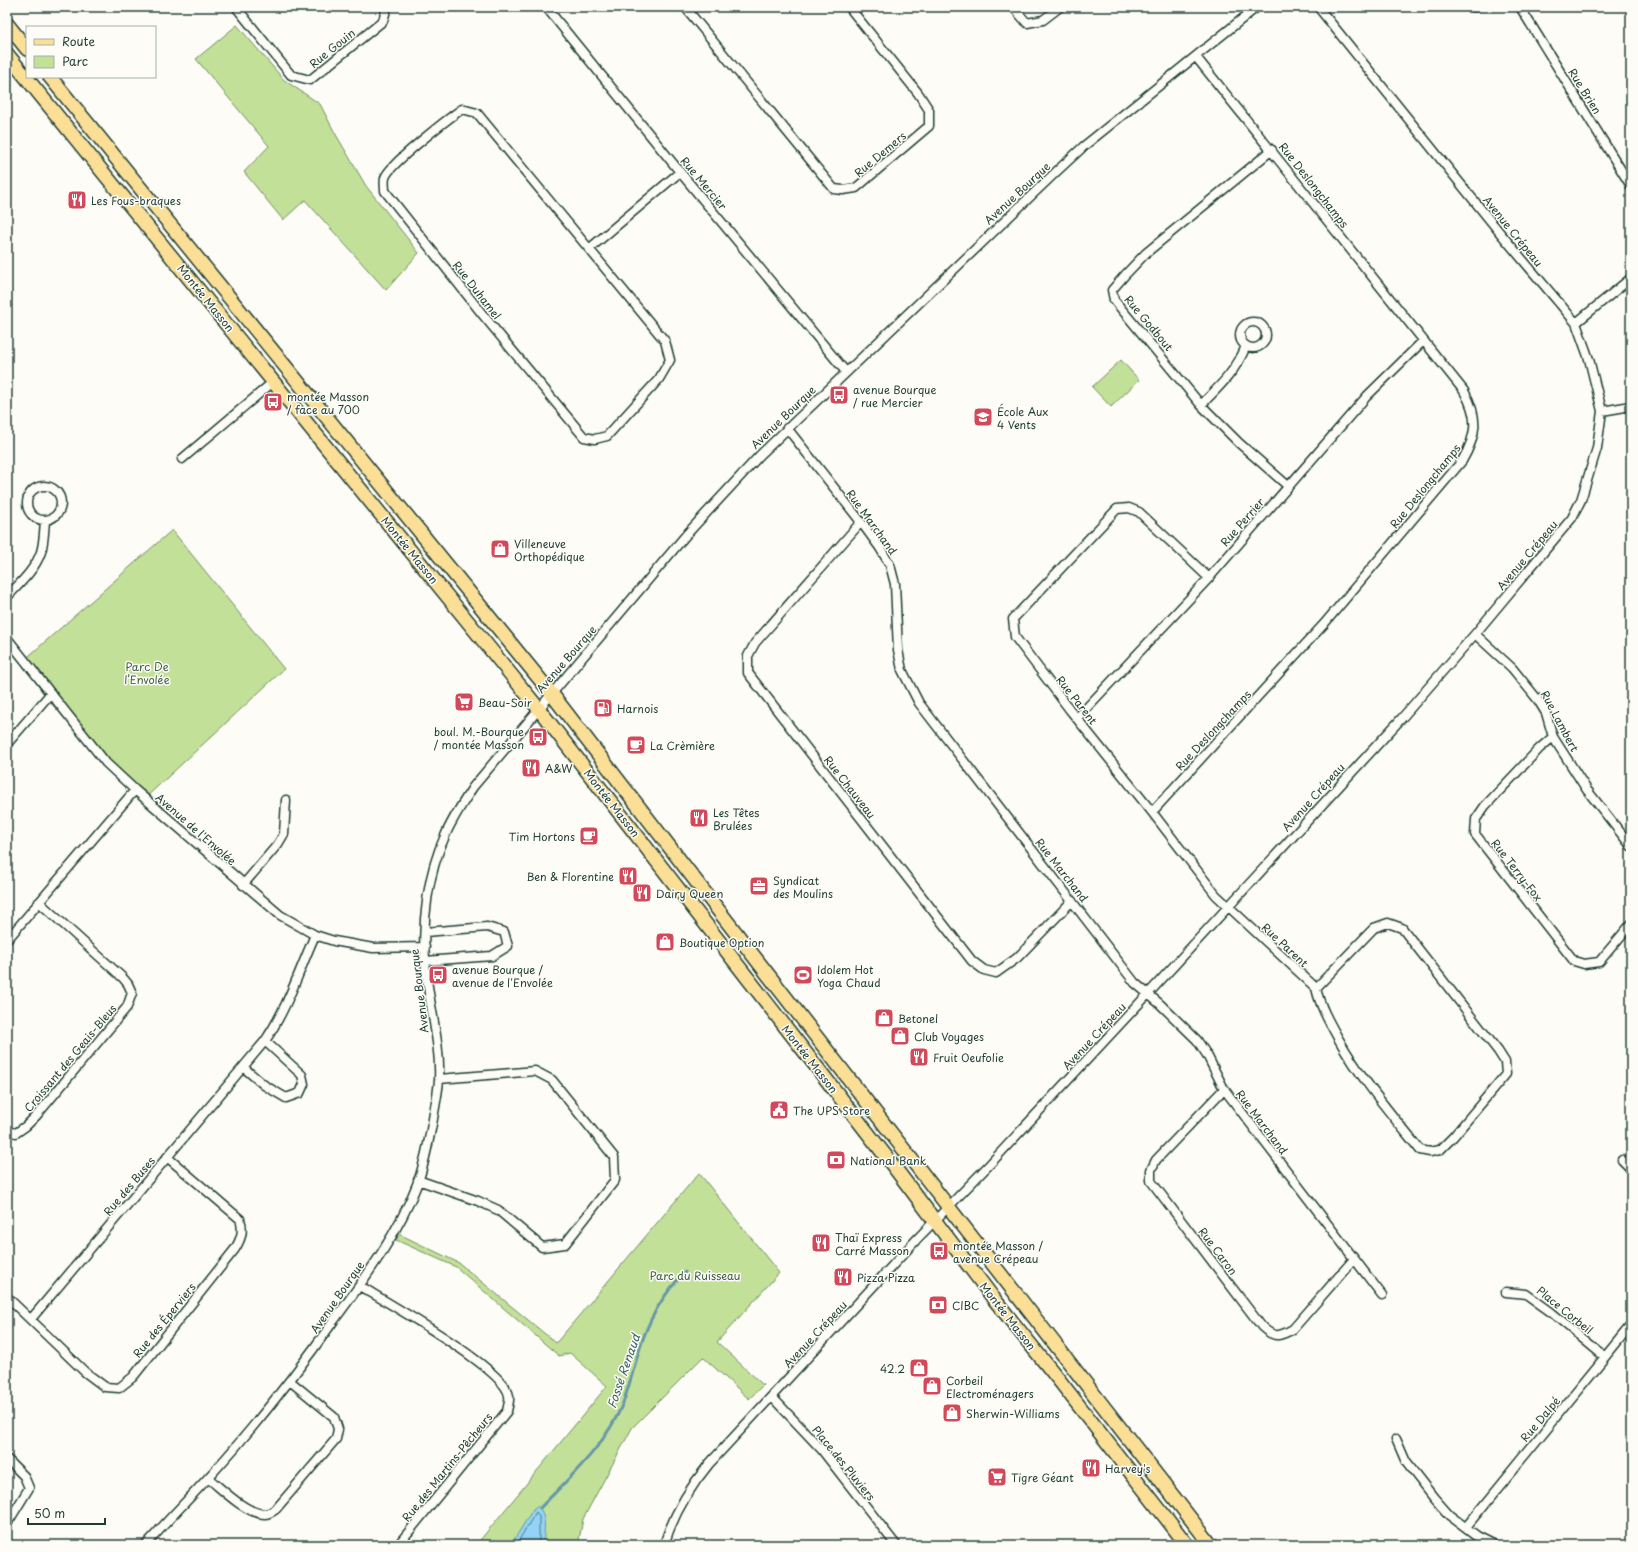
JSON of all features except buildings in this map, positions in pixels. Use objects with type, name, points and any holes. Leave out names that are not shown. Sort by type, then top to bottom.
[{"type":"main road","points":[[7,24],[26,48]]},
{"type":"main road","name":"Montée Masson","points":[[7,54],[26,77]]},
{"type":"main road","name":"Montée Masson","points":[[27,78],[538,708],[935,1220],[994,1299],[1187,1545]]},
{"type":"main road","name":"Montée Masson","points":[[51,78],[551,693],[1211,1545]]},
{"type":"main road","points":[[746,976],[761,965]]},
{"type":"street","name":"Rue Gouin","points":[[236,7],[291,75],[310,80],[383,21],[388,7]]},
{"type":"street","name":"Rue Mercier","points":[[546,7],[680,172],[846,372]]},
{"type":"street","name":"Rue Demers","points":[[685,7],[834,189],[843,190],[856,188],[929,126],[929,110],[918,93],[849,7]]},
{"type":"street","points":[[1012,7],[1028,22],[1044,20],[1060,7]]},
{"type":"street","name":"Avenue Bourque","points":[[146,1545],[208,1478],[290,1381],[360,1286],[392,1236],[418,1180],[433,1118],[439,1079],[437,1049],[425,960],[425,916],[434,867],[444,837],[473,787],[538,708],[716,502],[787,428],[1084,146],[1257,7]]},
{"type":"street","name":"Avenue Crépeau","points":[[664,1545],[678,1512],[697,1479],[709,1464],[935,1220],[1148,994],[1401,719],[1475,634],[1572,518],[1581,500],[1597,448],[1602,411],[1589,359],[1576,323],[1501,234],[1318,7]]},
{"type":"street","name":"Rue Brien","points":[[1520,7],[1631,186]]},
{"type":"street","name":"Rue Deslongchamps","points":[[1152,812],[1324,624],[1462,461],[1470,447],[1475,430],[1471,404],[1464,392],[1196,56]]},
{"type":"street","name":"Rue Duhamel","points":[[462,109],[477,113],[589,249],[665,341],[670,360],[659,379],[607,436],[595,440],[584,437],[483,315],[385,191],[384,178],[391,168],[444,121],[462,109]]},
{"type":"street","name":"Rue Godbout","points":[[1272,150],[1146,253],[1124,275],[1112,290],[1114,300],[1201,405],[1239,443],[1288,486]]},
{"type":"street","points":[[589,249],[680,172]]},
{"type":"street","points":[[1576,323],[1631,278]]},
{"type":"street","name":"Rue Perrier","points":[[1077,718],[1209,578],[1367,396],[1423,341]]},
{"type":"street","points":[[1201,405],[1229,377],[1240,360],[1246,346]]},
{"type":"street","points":[[182,459],[274,382]]},
{"type":"street","points":[[1602,411],[1631,406]]},
{"type":"street","name":"Rue Marchand","points":[[787,428],[861,522],[880,548],[890,565],[895,584],[898,650],[902,670],[919,703],[1135,983],[1197,1040],[1207,1055],[1224,1089],[1382,1295]]},
{"type":"street","points":[[44,486],[55,490],[61,500],[61,506],[56,516],[45,521],[35,518],[28,510],[27,505],[30,494],[38,487],[44,486]]},
{"type":"street","name":"Rue Parent","points":[[1209,578],[1139,512],[1129,508],[1117,509],[1013,619],[1015,637],[1216,895],[1316,988]]},
{"type":"street","points":[[7,597],[24,580],[41,552],[45,521]]},
{"type":"street","name":"Rue Chauveau","points":[[861,522],[755,643],[748,656],[748,673],[972,961],[984,970],[996,973],[1017,958],[1072,901]]},
{"type":"street","name":"Rue Lambert","points":[[1475,634],[1524,681],[1538,700],[1546,713],[1553,737],[1587,790],[1631,846]]},
{"type":"street","name":"Avenue de l'Envolée","points":[[7,638],[106,763],[243,885],[280,915],[315,935],[334,941],[373,948],[425,947]]},
{"type":"street","points":[[7,744],[50,694]]},
{"type":"street","name":"Rue Terry-Fox","points":[[1553,737],[1540,748],[1485,806],[1476,820],[1475,834],[1574,961],[1584,964],[1599,962],[1631,924]]},
{"type":"street","points":[[7,940],[135,790]]},
{"type":"street","points":[[243,885],[278,844],[284,834],[286,800]]},
{"type":"street","name":"Croissant des Geais-Bleus","points":[[7,1131],[16,1133],[37,1115],[127,1007],[132,993],[128,984],[123,978],[38,902]]},
{"type":"street","points":[[1388,923],[1402,928],[1498,1051],[1505,1062],[1506,1074],[1454,1138],[1440,1150],[1430,1152],[1420,1150],[1374,1093],[1348,1056],[1318,1000],[1316,988],[1374,928],[1388,923]]},
{"type":"street","points":[[425,932],[487,927],[504,932],[508,946],[492,956],[425,960]]},
{"type":"street","name":"Rue des Buses","points":[[31,1319],[265,1041],[276,1025],[315,935]]},
{"type":"street","points":[[243,1067],[264,1084],[286,1098],[300,1094],[304,1084],[302,1075],[265,1041]]},
{"type":"street","points":[[418,1180],[478,1201],[498,1210],[542,1247],[565,1244],[615,1180],[614,1157],[552,1080],[535,1071],[439,1079]]},
{"type":"street","name":"Rue Caron","points":[[1224,1089],[1156,1160],[1151,1170],[1151,1181],[1262,1327],[1271,1335],[1282,1335],[1293,1329],[1354,1260]]},
{"type":"street","name":"Rue des Éperviers","points":[[7,1297],[85,1372],[105,1387],[119,1388],[133,1377],[235,1250],[241,1239],[243,1227],[240,1219],[166,1157]]},
{"type":"street","points":[[1622,1160],[1631,1169]]},
{"type":"street","name":"Rue des Martins-Pêcheurs","points":[[360,1286],[468,1353],[501,1381],[509,1395],[507,1411],[398,1545]]},
{"type":"street","name":"Place Corbeil","points":[[1506,1292],[1526,1294],[1551,1312],[1605,1357]]},
{"type":"street","name":"Rue Dalpé","points":[[1466,1527],[1631,1326]]},
{"type":"street","points":[[208,1478],[244,1507],[256,1513],[267,1514],[276,1509],[336,1439],[338,1429],[334,1417],[290,1381]]},
{"type":"street","name":"Place des Pluviers","points":[[772,1397],[822,1450],[896,1545]]},
{"type":"street","points":[[1396,1439],[1406,1462],[1449,1515],[1477,1536],[1495,1545]]},
{"type":"street","points":[[7,1459],[24,1476],[29,1488],[7,1524]]},
{"type":"green space","points":[[237,25],[284,80],[320,104],[366,186],[419,253],[386,290],[305,200],[283,220],[244,172],[269,146],[196,59]]},
{"type":"green space","points":[[1121,360],[1139,380],[1111,407],[1092,387]]},
{"type":"green space","name":"Parc De l’Envolée","points":[[172,530],[284,669],[143,800],[132,791],[47,699],[22,662]]},
{"type":"green space","name":"Parc du Ruisseau","points":[[699,1173],[779,1273],[717,1342],[763,1385],[749,1399],[703,1357],[632,1428],[583,1519],[578,1545],[476,1545],[607,1386],[570,1353],[559,1356],[456,1267],[396,1240],[399,1234],[459,1263],[556,1343]]},
{"type":"water","points":[[537,1506],[544,1518],[544,1536],[542,1545],[511,1545],[533,1509]]},
{"type":"waterway","name":"Fossé Renaud","points":[[540,1508],[587,1459],[607,1433],[623,1403],[641,1344],[652,1318],[666,1294],[685,1272]]},
{"type":"place","name":"Les Fous-braques","points":[[77,200]]},
{"type":"place","name":"avenue Bourque / rue Mercier","points":[[839,395]]},
{"type":"place","name":"montée Masson / face au 700","points":[[273,402]]},
{"type":"place","name":"École Aux 4 Vents","points":[[983,417]]},
{"type":"place","name":"Villeneuve Orthopédique","points":[[500,549]]},
{"type":"place","name":"Beau-Soir","points":[[464,702]]},
{"type":"place","name":"Harnois","points":[[603,708]]},
{"type":"place","name":"boul. M.-Bourque / montée Masson","points":[[538,737]]},
{"type":"place","name":"La Crèmière","points":[[636,745]]},
{"type":"place","name":"A&W","points":[[531,768]]},
{"type":"place","name":"Les Têtes Brulées","points":[[699,818]]},
{"type":"place","name":"Tim Hortons","points":[[589,836]]},
{"type":"place","name":"Ben & Florentine","points":[[628,876]]},
{"type":"place","name":"Syndicat des Moulins","points":[[759,886]]},
{"type":"place","name":"Dairy Queen","points":[[642,893]]},
{"type":"place","name":"Boutique Option","points":[[665,942]]},
{"type":"place","name":"avenue Bourque / avenue de l'Envolée","points":[[438,975]]},
{"type":"place","name":"Idolem Hot Yoga Chaud","points":[[803,975]]},
{"type":"place","name":"Betonel","points":[[884,1018]]},
{"type":"place","name":"Club Voyages","points":[[900,1036]]},
{"type":"place","name":"Fruit Oeufolie","points":[[919,1057]]},
{"type":"place","name":"The UPS Store","points":[[779,1110]]},
{"type":"place","name":"National Bank","points":[[836,1160]]},
{"type":"place","name":"Thaï Express Carré Masson","points":[[821,1243]]},
{"type":"place","name":"montée Masson / avenue Crépeau","points":[[939,1251]]},
{"type":"place","name":"Pizza Pizza","points":[[843,1277]]},
{"type":"place","name":"CIBC","points":[[938,1305]]},
{"type":"place","name":"42.2","points":[[919,1368]]},
{"type":"place","name":"Corbeil Electroménagers","points":[[932,1386]]},
{"type":"place","name":"Sherwin-Williams","points":[[952,1413]]},
{"type":"place","name":"Harvey's","points":[[1091,1468]]},
{"type":"place","name":"Tigre Géant","points":[[997,1477]]}]
